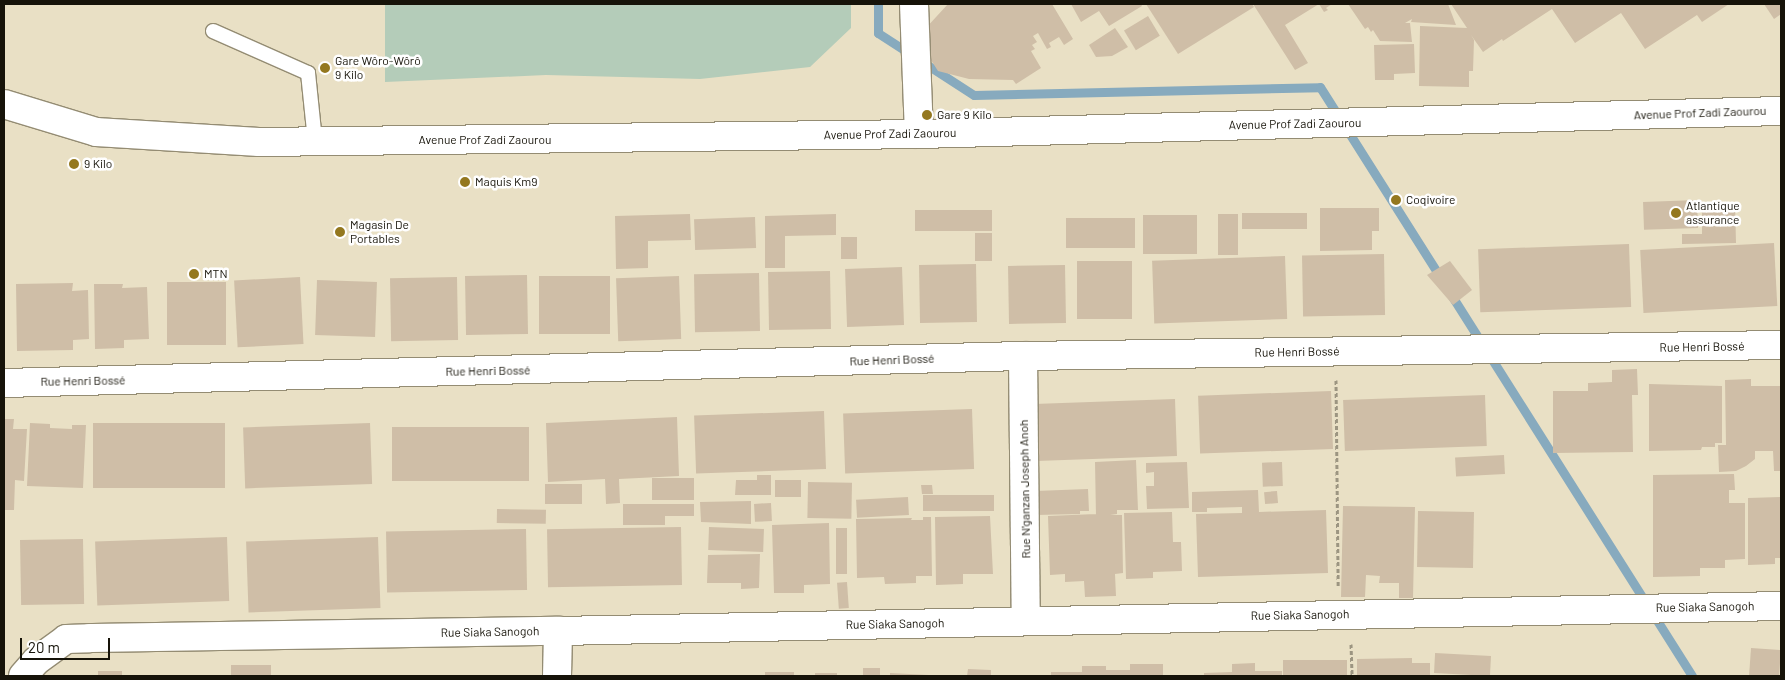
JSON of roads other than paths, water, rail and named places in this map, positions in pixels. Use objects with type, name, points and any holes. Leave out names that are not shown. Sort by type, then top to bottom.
[{"type":"street","points":[[914,4],[919,134]]},
{"type":"street","name":"Avenue Prof Zadi Zaourou","points":[[4,104],[96,132],[259,142],[919,134],[1781,111]]},
{"type":"street","name":"Rue Henri Bossé","points":[[4,382],[1024,356],[1781,345]]},
{"type":"street","name":"Rue N'ganzan Joseph Anoh","points":[[1024,356],[1026,621]]},
{"type":"street","name":"Rue Siaka Sanogoh","points":[[23,676],[36,661],[66,639],[1781,606]]},
{"type":"street","points":[[557,676],[558,631]]},
{"type":"lane","points":[[213,31],[308,73],[315,141]]},
{"type":"waterway","points":[[878,4],[878,33],[974,95],[1320,87],[1442,280]]},
{"type":"waterway","points":[[1450,293],[1692,676]]},
{"type":"place","name":"Gare Wôro-Wôrô 9 Kilo","points":[[325,68]]},
{"type":"place","name":"Gare 9 Kilo","points":[[927,115]]},
{"type":"place","name":"9 Kilo","points":[[74,164]]},
{"type":"place","name":"Maquis Km9","points":[[465,182]]},
{"type":"place","name":"Coqivoire","points":[[1396,200]]},
{"type":"place","name":"Atlantique assurance","points":[[1676,213]]},
{"type":"place","name":"Magasin De Portables","points":[[340,232]]},
{"type":"place","name":"MTN","points":[[194,274]]}]
